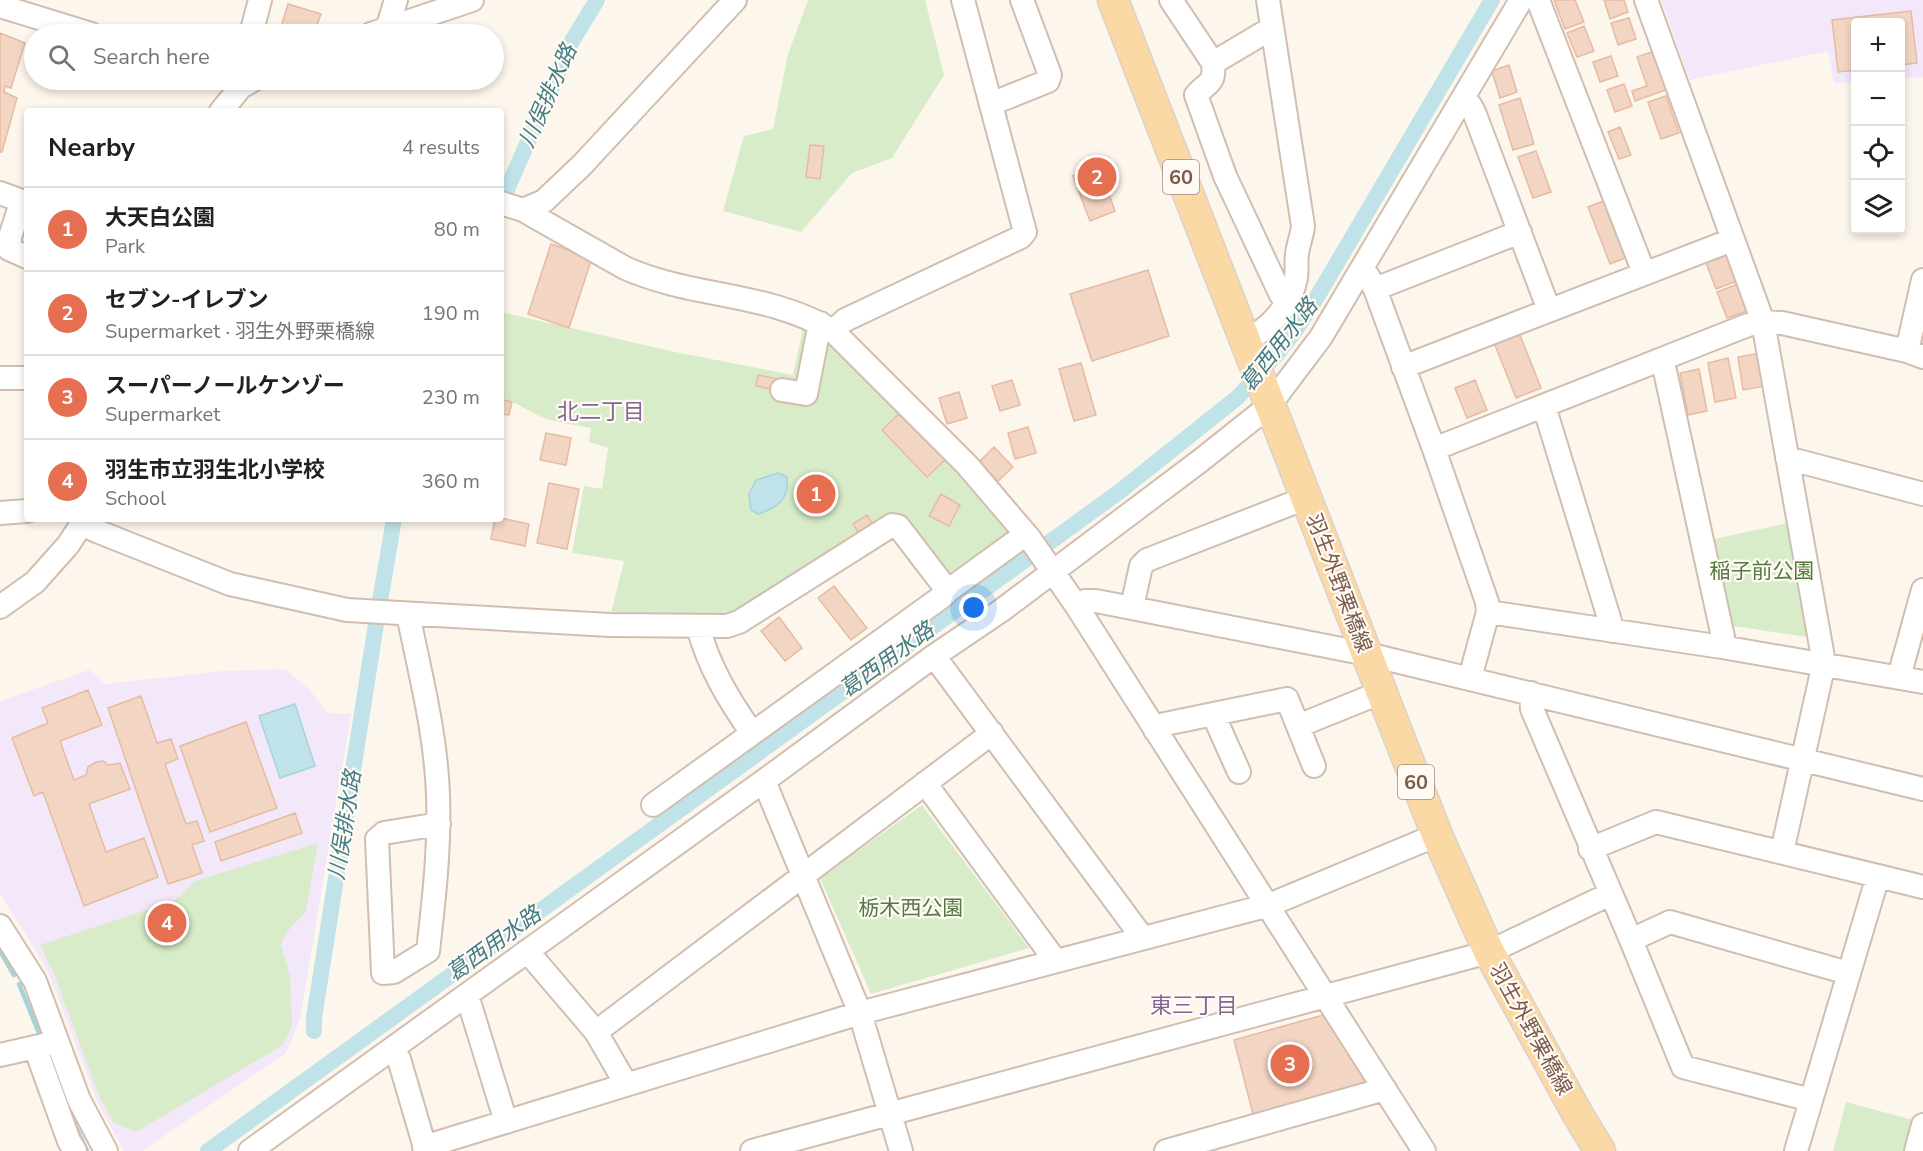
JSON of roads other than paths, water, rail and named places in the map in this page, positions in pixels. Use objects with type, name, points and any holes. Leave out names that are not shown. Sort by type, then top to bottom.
[{"type":"main road","name":"羽生外野栗橋線","points":[[1113,0],[1437,834],[1489,952],[1546,1058],[1600,1151]]},
{"type":"street","points":[[254,24],[260,0]]},
{"type":"street","points":[[383,24],[396,0]]},
{"type":"street","points":[[402,24],[472,0]]},
{"type":"street","points":[[512,206],[544,201],[582,165],[735,0]]},
{"type":"street","points":[[826,327],[1021,237],[1025,232],[963,0]]},
{"type":"street","points":[[990,104],[1048,81],[1050,75],[1022,0]]},
{"type":"street","points":[[1171,0],[1213,63],[1212,81],[1196,95],[1225,176],[1281,295],[1288,300]]},
{"type":"street","points":[[1247,347],[1288,300],[1296,277],[1297,254],[1303,226],[1268,0]]},
{"type":"street","points":[[250,1151],[934,656],[1002,610],[1051,568],[1200,461],[1268,401],[1321,337],[1521,0]]},
{"type":"street","points":[[1538,0],[1644,273]]},
{"type":"street","points":[[1646,0],[1763,322],[1824,663],[1782,852]]},
{"type":"street","points":[[0,6],[58,24]]},
{"type":"street","points":[[1213,63],[1272,28]]},
{"type":"street","points":[[223,108],[234,90]]},
{"type":"street","points":[[1463,99],[1474,112],[1549,310]]},
{"type":"street","points":[[0,193],[19,200],[20,206],[10,237],[9,249],[24,256]]},
{"type":"street","points":[[512,206],[643,276],[665,283],[773,304],[826,327],[967,465],[1028,536],[1076,605],[1424,1151]]},
{"type":"street","points":[[1375,289],[1520,232]]},
{"type":"street","points":[[1403,368],[1732,240]]},
{"type":"street","points":[[1361,272],[1368,276],[1375,289],[1434,449],[1487,603],[1488,612],[1470,678]]},
{"type":"street","points":[[1434,449],[1763,322],[1782,323],[1915,354],[1923,280]]},
{"type":"street","points":[[782,390],[806,394],[826,327]]},
{"type":"street","points":[[1661,360],[1723,636],[1722,647]]},
{"type":"street","points":[[0,378],[24,378]]},
{"type":"street","points":[[1544,406],[1613,631]]},
{"type":"street","points":[[1787,458],[1923,494]]},
{"type":"street","points":[[1132,607],[1141,566],[1147,560],[1306,498]]},
{"type":"street","points":[[0,513],[24,511]]},
{"type":"street","points":[[0,607],[35,582],[68,545],[83,522]]},
{"type":"street","points":[[86,522],[90,528],[99,532],[231,584],[347,610],[610,625],[727,626],[739,622],[892,525],[898,526],[949,590]]},
{"type":"street","points":[[653,805],[949,590],[1028,536]]},
{"type":"street","points":[[1899,677],[1923,590]]},
{"type":"street","points":[[1076,605],[1085,601],[1096,601],[1132,607],[1367,654],[1923,789]]},
{"type":"street","points":[[1488,612],[1824,663],[1923,682]]},
{"type":"street","points":[[408,614],[429,718],[438,793],[439,824],[437,870],[428,951],[394,972],[383,974],[377,839],[384,833],[439,824]]},
{"type":"street","points":[[698,626],[714,671],[752,733]]},
{"type":"street","points":[[934,656],[1142,937]]},
{"type":"street","points":[[1298,726],[1382,692]]},
{"type":"street","points":[[1531,693],[1532,709],[1683,1067],[1811,1100]]},
{"type":"street","points":[[1155,730],[1165,724],[1287,699],[1314,766]]},
{"type":"street","points":[[1215,714],[1239,772]]},
{"type":"street","points":[[596,1032],[992,733]]},
{"type":"street","points":[[764,781],[860,1013],[901,1151]]},
{"type":"street","points":[[925,783],[1055,960]]},
{"type":"street","points":[[1590,849],[1656,822],[1923,887]]},
{"type":"street","points":[[393,1048],[399,1059],[425,1149],[626,1084],[860,1013],[1269,905],[1437,834]]},
{"type":"street","points":[[1796,1151],[1878,876]]},
{"type":"street","points":[[752,1151],[1489,952],[1610,894]]},
{"type":"street","points":[[1631,940],[1670,922],[1848,973]]},
{"type":"street","points":[[0,926],[35,981],[46,1045],[69,1141],[75,1151]]},
{"type":"street","points":[[527,951],[596,1032],[626,1084]]},
{"type":"street","points":[[467,995],[506,1122]]},
{"type":"street","points":[[0,1055],[46,1045]]},
{"type":"street","points":[[46,1045],[106,1151]]},
{"type":"street","points":[[1166,1151],[1385,1089]]},
{"type":"street","points":[[1916,1151],[1923,1125]]},
{"type":"water","points":[[778,473],[787,477],[786,491],[781,502],[758,514],[751,510],[749,494],[756,480]]},
{"type":"water","points":[[295,704],[315,766],[280,778],[259,716]]},
{"type":"waterway","name":"川俣排水路","points":[[505,194],[572,41],[597,0]]},
{"type":"waterway","name":"葛西用水路","points":[[208,1151],[1119,492],[1238,397],[1295,331],[1317,297],[1492,0]]},
{"type":"waterway","name":"川俣排水路","points":[[379,607],[393,522]]},
{"type":"waterway","name":"川俣排水路","points":[[314,1031],[314,1018],[377,618]]},
{"type":"waterway","points":[[0,951],[14,975]]},
{"type":"waterway","points":[[19,984],[39,1033]]},
{"type":"waterway","points":[[72,1119],[87,1151]]},
{"type":"place","name":"セブン-イレブン","points":[[1097,177]]},
{"type":"place","name":"大天白公園","points":[[816,494]]},
{"type":"place","name":"羽生市立羽生北小学校","points":[[167,923]]},
{"type":"place","name":"スーパーノールケンゾー","points":[[1290,1064]]},
{"type":"district","name":"北二丁目","points":[[601,412]]},
{"type":"district","name":"東三丁目","points":[[1194,1006]]},
{"type":"park label","name":"稲子前公園","points":[[1762,571]]},
{"type":"park label","name":"栃木西公園","points":[[911,908]]}]
